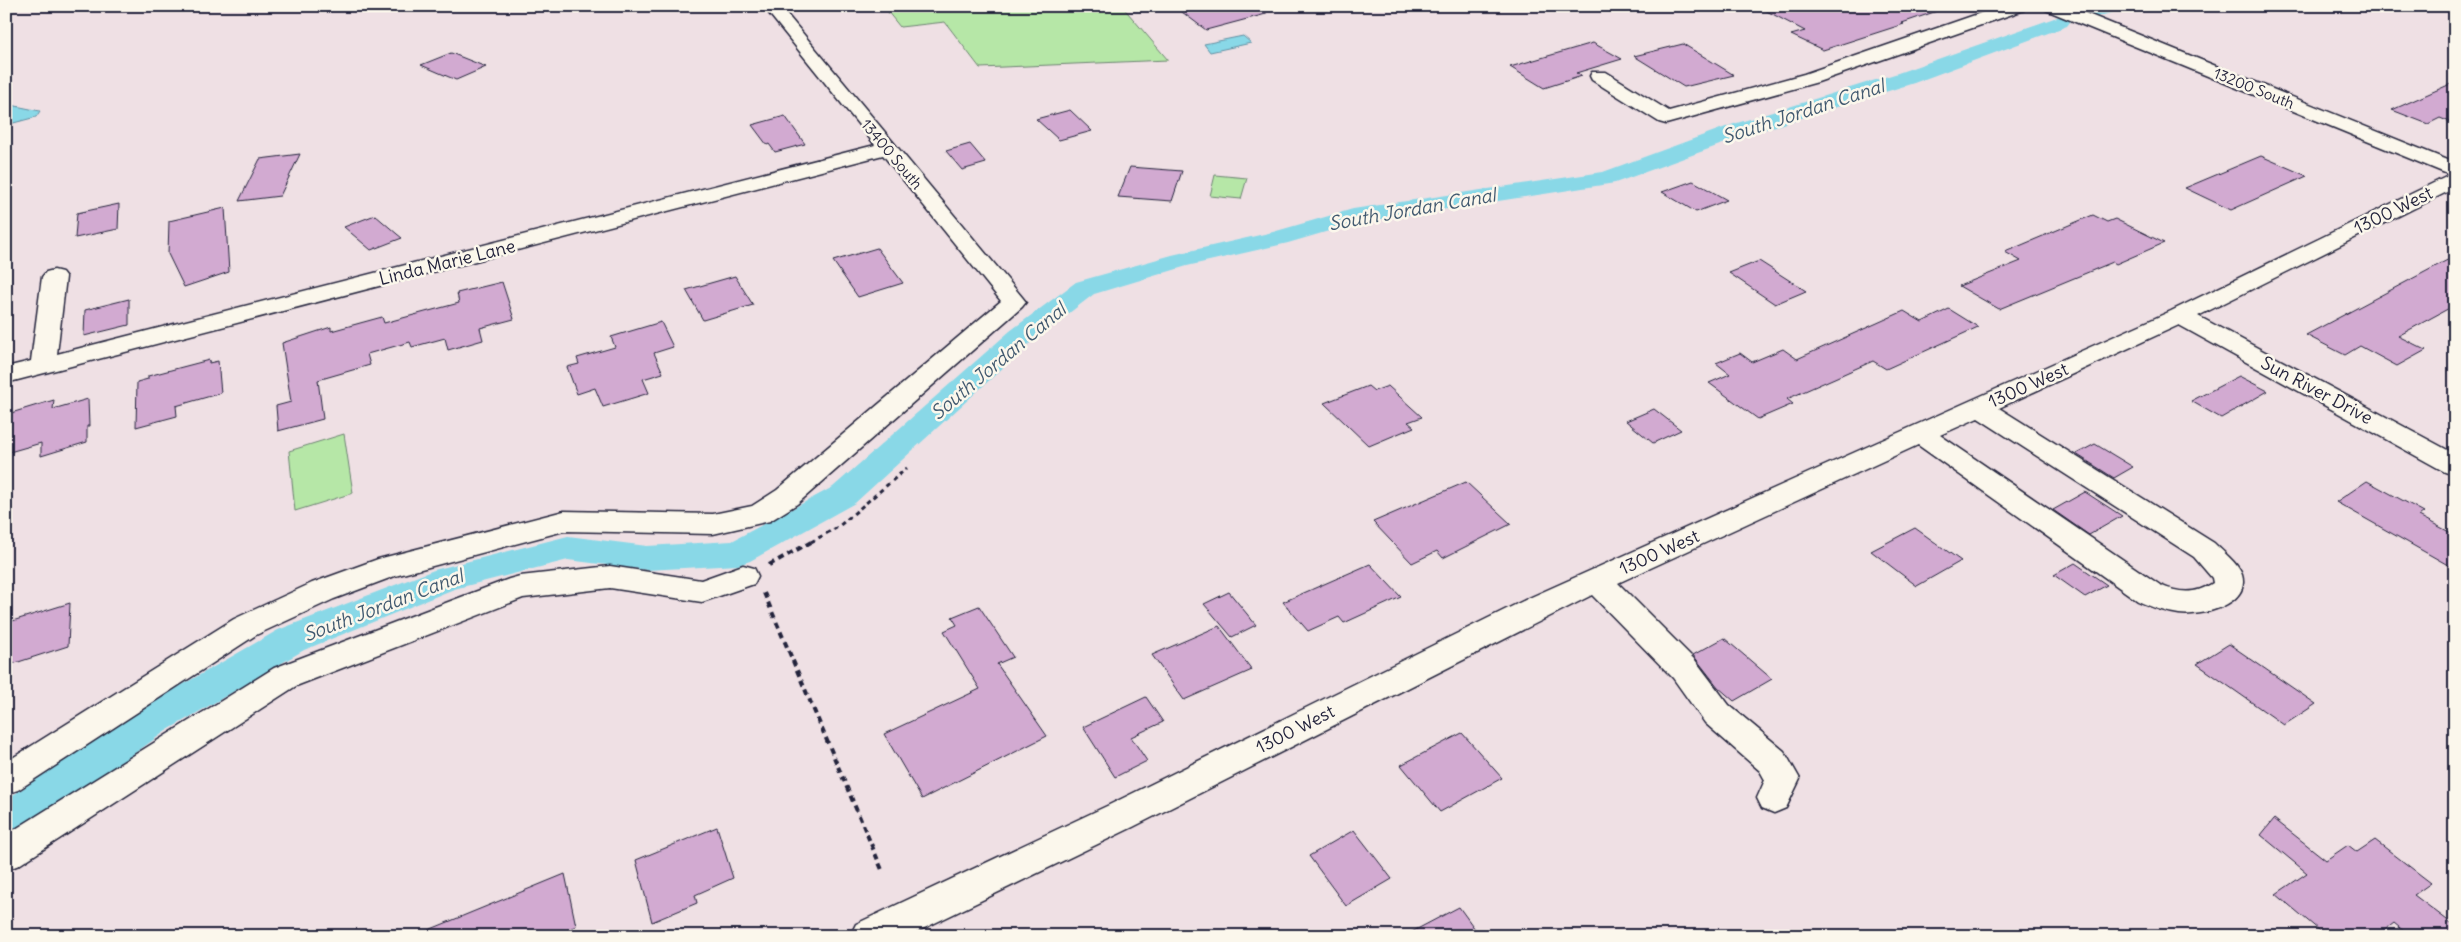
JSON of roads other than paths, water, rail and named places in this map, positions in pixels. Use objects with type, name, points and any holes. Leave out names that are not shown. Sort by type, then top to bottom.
[{"type":"street","name":"13400 South","points":[[6,780],[246,627],[323,591],[388,567],[564,521],[713,524],[760,514],[787,497],[1014,302],[771,6]]},
{"type":"street","points":[[1599,76],[1666,118],[1811,78],[2018,6]]},
{"type":"street","name":"13200 South","points":[[2052,6],[2455,170]]},
{"type":"street","name":"Linda Marie Lane","points":[[6,375],[887,148]]},
{"type":"street","name":"1300 West","points":[[869,936],[1122,816],[1540,606],[2180,316],[2455,180]]},
{"type":"street","points":[[43,366],[54,276]]},
{"type":"street","name":"Sun River Drive","points":[[2180,316],[2455,466]]},
{"type":"street","points":[[1920,434],[2149,593],[2164,600],[2198,603],[2215,598],[2228,588],[2227,576],[2204,550],[1979,407]]},
{"type":"street","points":[[6,854],[284,677],[520,587],[610,577],[702,591],[756,578]]},
{"type":"street","points":[[1597,581],[1684,670],[1717,714],[1772,761],[1783,779],[1774,798]]},
{"type":"water","points":[[1243,36],[1251,43],[1210,52],[1204,44]]},
{"type":"water","points":[[6,104],[40,111],[36,117],[6,125]]},
{"type":"waterway","name":"South Jordan Canal","points":[[2096,11],[2114,6]]},
{"type":"waterway","name":"South Jordan Canal","points":[[6,822],[153,720],[291,640],[446,579],[568,548],[647,558],[738,553],[844,495],[1020,337],[1085,288],[1181,260],[1279,238],[1353,216],[1607,178],[1742,129],[1906,78],[2060,22]]}]
